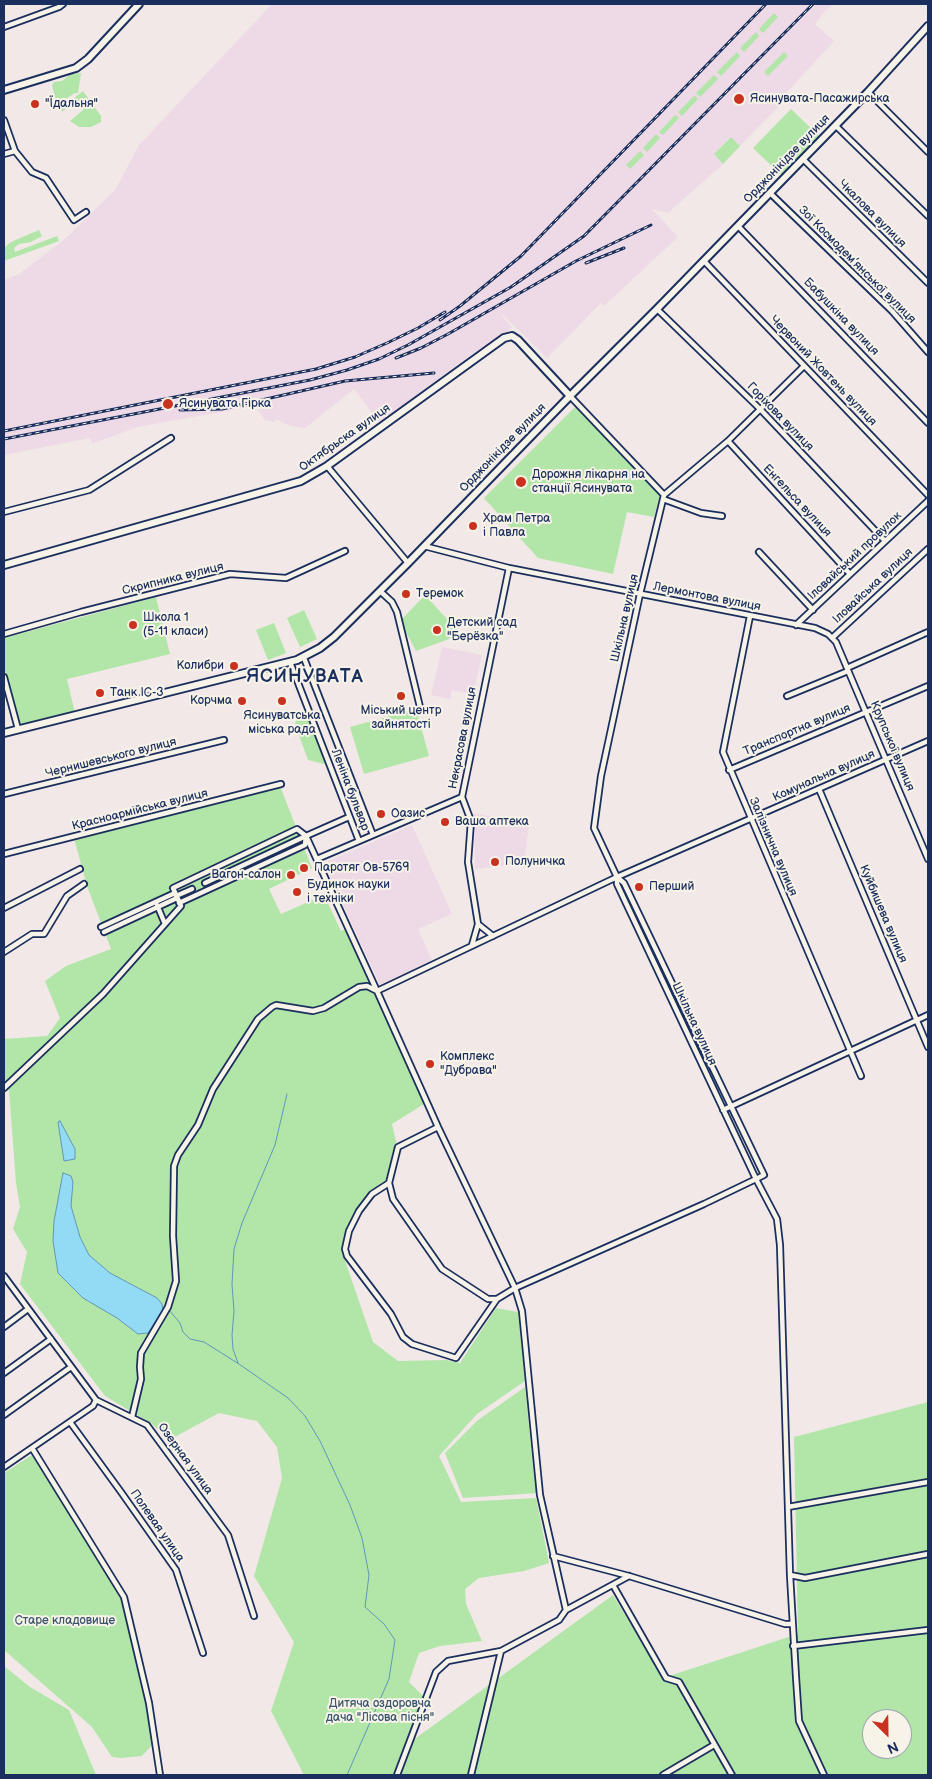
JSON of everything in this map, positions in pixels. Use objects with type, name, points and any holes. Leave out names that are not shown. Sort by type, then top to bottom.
[{"type":"main road","points":[[4,90],[76,68],[88,59],[138,4]]},
{"type":"main road","name":"Орджонікідзе вулиця","points":[[4,733],[290,662],[304,658],[320,648],[334,637],[408,563],[803,160],[928,26]]},
{"type":"main road","name":"Октябрьска вулиця","points":[[4,565],[301,481],[328,466],[504,338],[512,336],[518,340],[570,396]]},
{"type":"street","points":[[4,27],[60,7],[63,4]]},
{"type":"street","points":[[868,92],[928,152]]},
{"type":"street","points":[[4,120],[15,151],[32,172],[46,178],[74,220],[86,212]]},
{"type":"street","points":[[836,126],[928,216]]},
{"type":"street","points":[[4,154],[15,151]]},
{"type":"street","name":"Чкалова вулиця","points":[[803,160],[928,283]]},
{"type":"street","name":"Зої Космодем’янської вулиця","points":[[770,193],[892,311],[928,352]]},
{"type":"street","name":"Бабушкіна вулиця","points":[[738,226],[928,423]]},
{"type":"street","name":"Червоний Жовтень вулиця","points":[[704,261],[928,495]]},
{"type":"street","name":"Горіхова вулиця","points":[[657,309],[761,410],[886,542]]},
{"type":"street","points":[[664,497],[728,441],[804,366]]},
{"type":"street","points":[[570,396],[664,497],[701,513],[722,516]]},
{"type":"street","points":[[4,512],[88,490],[101,484],[171,438]]},
{"type":"street","name":"Енгельса вулиця","points":[[728,441],[850,574]]},
{"type":"street","points":[[328,466],[408,563]]},
{"type":"street","name":"Шкільна вулиця","points":[[664,497],[640,594],[600,776],[594,828],[617,877],[624,883],[764,1175],[756,1179]]},
{"type":"street","name":"Іловайський провулок","points":[[796,625],[928,501]]},
{"type":"street","name":"Лермонтова вулиця","points":[[424,546],[509,568],[814,628],[828,634],[834,640]]},
{"type":"street","name":"Іловайська вулиця","points":[[834,640],[928,549]]},
{"type":"street","name":"Скрипника вулиця","points":[[4,634],[80,612],[230,574],[286,578],[345,551]]},
{"type":"street","points":[[759,552],[812,610]]},
{"type":"street","name":"Некрасова вулиця","points":[[478,924],[468,862],[471,821],[462,796],[509,568]]},
{"type":"street","points":[[380,591],[392,602],[397,612],[420,707]]},
{"type":"street","name":"Залізнична вулиця","points":[[750,616],[722,752],[861,1076]]},
{"type":"street","points":[[787,696],[928,632]]},
{"type":"street","name":"Крупської вулиця","points":[[834,640],[887,759],[928,859]]},
{"type":"street","name":"Леніна бульвар","points":[[304,658],[373,835]]},
{"type":"street","name":"Леніна бульвар","points":[[290,662],[359,842]]},
{"type":"street","points":[[4,677],[18,729]]},
{"type":"street","name":"Транспортна вулиця","points":[[729,770],[928,686]]},
{"type":"street","name":"Чернишевського вулиця","points":[[4,794],[224,740]]},
{"type":"street","name":"Комунальна вулиця","points":[[378,991],[617,877],[928,741]]},
{"type":"street","name":"Красноармійська вулиця","points":[[4,854],[280,784]]},
{"type":"street","name":"Куйбишева вулиця","points":[[819,789],[928,1047]]},
{"type":"street","points":[[317,860],[462,796]]},
{"type":"street","points":[[205,882],[349,817]]},
{"type":"street","points":[[4,1088],[103,994],[166,924],[181,906],[173,888],[297,829],[306,836],[378,991],[438,1127],[515,1288],[522,1311],[540,1495],[566,1610]]},
{"type":"street","points":[[101,927],[155,902],[177,897],[304,845],[306,836]]},
{"type":"street","points":[[4,908],[80,868]]},
{"type":"street","name":"Шкільна вулиця","points":[[617,877],[617,884],[723,1110],[777,1219],[780,1245],[792,1624],[799,1721],[824,1775]]},
{"type":"street","points":[[4,952],[32,934],[44,934],[67,896],[84,884]]},
{"type":"street","points":[[104,932],[192,889]]},
{"type":"street","points":[[155,902],[166,924]]},
{"type":"street","points":[[472,945],[478,924],[493,936]]},
{"type":"street","points":[[132,1417],[141,1379],[142,1353],[168,1307],[176,1281],[173,1236],[174,1166],[178,1155],[198,1125],[213,1089],[258,1019],[272,1007],[276,1005],[313,1011],[324,1008],[359,987],[366,986],[378,991]]},
{"type":"street","points":[[723,1110],[928,1015]]},
{"type":"street","points":[[438,1127],[398,1147],[389,1183],[393,1198],[442,1269],[488,1299],[497,1299]]},
{"type":"street","points":[[389,1183],[372,1194],[359,1211],[350,1231],[345,1249],[347,1256],[391,1314],[403,1337],[412,1344],[456,1358],[497,1299],[515,1288],[756,1179]]},
{"type":"street","name":"Озерная улица","points":[[4,1276],[96,1400],[148,1425],[228,1535],[254,1616]]},
{"type":"street","points":[[4,1326],[28,1309]]},
{"type":"street","points":[[4,1373],[51,1339]]},
{"type":"street","points":[[4,1415],[71,1367]]},
{"type":"street","points":[[4,1467],[93,1406],[96,1400]]},
{"type":"street","name":"Полевая улица","points":[[70,1422],[176,1570],[202,1654]]},
{"type":"street","points":[[32,1448],[124,1597],[150,1703],[160,1775]]},
{"type":"street","points":[[788,1507],[928,1482]]},
{"type":"street","points":[[790,1575],[805,1578],[928,1554]]},
{"type":"street","points":[[554,1556],[629,1576],[785,1624],[792,1624]]},
{"type":"street","points":[[397,1775],[436,1672],[448,1661],[501,1651],[559,1620],[566,1610],[629,1576]]},
{"type":"street","points":[[612,1585],[666,1678],[679,1682],[732,1775]]},
{"type":"street","points":[[793,1646],[928,1630]]},
{"type":"street","points":[[471,1775],[501,1651]]},
{"type":"street","points":[[663,1775],[714,1745]]},
{"type":"shaded area","points":[[272,4],[834,4],[824,12],[815,24],[834,41],[787,92],[789,96],[740,146],[730,137],[714,154],[723,164],[668,213],[652,209],[678,237],[604,306],[601,303],[547,358],[502,314],[512,327],[506,333],[476,351],[380,423],[354,389],[305,428],[290,426],[276,419],[274,422],[265,420],[255,406],[137,427],[92,444],[90,438],[4,455],[4,280],[19,274],[65,239],[115,190],[139,145]]},
{"type":"shaded area","points":[[442,647],[482,655],[473,694],[452,690],[450,699],[431,695]]},
{"type":"shaded area","points":[[474,813],[529,824],[524,863],[475,869]]},
{"type":"shaded area","points":[[412,825],[452,914],[418,929],[432,960],[380,985],[324,863]]},
{"type":"green space","points":[[774,13],[778,17],[763,33],[759,29]]},
{"type":"green space","points":[[756,32],[759,36],[744,52],[740,48]]},
{"type":"green space","points":[[737,52],[740,56],[721,76],[717,72]]},
{"type":"green space","points":[[784,52],[788,56],[768,76],[764,72]]},
{"type":"green space","points":[[81,73],[78,93],[62,101],[63,106],[67,104],[69,106],[62,112],[52,85],[54,82],[62,81],[71,74]]},
{"type":"green space","points":[[714,75],[718,79],[700,97],[696,93]]},
{"type":"green space","points":[[83,91],[101,116],[101,122],[91,127],[79,127],[70,121],[83,110],[84,106],[74,98]]},
{"type":"green space","points":[[695,95],[698,99],[682,116],[678,112]]},
{"type":"green space","points":[[791,109],[819,136],[781,175],[753,148]]},
{"type":"green space","points":[[675,115],[679,118],[663,135],[659,132]]},
{"type":"green space","points":[[656,134],[660,138],[647,152],[643,148]]},
{"type":"green space","points":[[731,137],[740,146],[723,164],[714,154]]},
{"type":"green space","points":[[640,151],[644,155],[630,169],[626,165]]},
{"type":"green space","points":[[39,230],[42,236],[31,242],[19,244],[14,248],[15,252],[57,236],[59,241],[4,261],[4,248],[11,242]]},
{"type":"green space","points":[[576,406],[660,494],[654,517],[627,512],[613,574],[538,558],[484,498]]},
{"type":"green space","points":[[425,595],[458,631],[449,639],[416,651],[400,621]]},
{"type":"green space","points":[[156,597],[170,654],[67,679],[75,713],[19,727],[4,667],[4,638]]},
{"type":"green space","points":[[304,610],[317,639],[300,647],[287,618]]},
{"type":"green space","points":[[274,623],[286,653],[268,660],[256,630]]},
{"type":"green space","points":[[416,709],[429,756],[364,774],[350,727]]},
{"type":"green space","points":[[304,712],[308,713],[328,765],[308,760],[295,724],[296,720]]},
{"type":"green space","name":"Дитяча оздоровча дача \"Лісова пісня\"","points":[[280,786],[312,868],[269,889],[281,914],[324,895],[341,931],[346,929],[424,1104],[392,1124],[397,1146],[387,1180],[364,1199],[341,1249],[373,1342],[398,1361],[446,1360],[460,1363],[496,1308],[518,1312],[525,1381],[477,1414],[439,1456],[461,1502],[536,1498],[549,1563],[524,1571],[479,1578],[465,1589],[466,1604],[482,1641],[440,1646],[419,1653],[409,1682],[426,1699],[409,1743],[613,1595],[663,1678],[798,1634],[794,1437],[928,1402],[928,1775],[304,1775],[271,1711],[294,1642],[254,1576],[282,1478],[277,1447],[257,1421],[219,1413],[169,1440],[152,1424],[105,1396],[20,1284],[27,1252],[13,1229],[20,1207],[16,1183],[9,1090],[4,1089],[4,1039],[47,1036],[60,1018],[45,981],[66,966],[111,949],[87,886],[74,838]]},
{"type":"green space","points":[[525,1387],[534,1476],[539,1493],[463,1498],[445,1453],[478,1420]]},
{"type":"green space","name":"Старе кладовище","points":[[32,1455],[122,1598],[146,1703],[153,1744],[142,1756],[112,1757],[92,1727],[4,1650],[4,1473]]},
{"type":"green space","points":[[4,1666],[30,1687],[69,1710],[96,1775],[4,1775]]},
{"type":"water","points":[[60,1121],[75,1149],[75,1159],[64,1161],[58,1122]]},
{"type":"water","points":[[63,1173],[71,1176],[73,1182],[71,1206],[80,1237],[89,1255],[110,1273],[157,1298],[162,1304],[163,1310],[148,1333],[138,1334],[117,1318],[83,1298],[58,1273],[53,1241],[54,1221]]},
{"type":"waterway","points":[[238,1363],[233,1349],[232,1335],[234,1249],[242,1223],[275,1145],[287,1094]]},
{"type":"waterway","points":[[169,1310],[180,1323],[183,1332],[190,1339],[204,1342],[239,1364],[288,1398],[305,1416],[320,1441],[350,1505],[362,1538],[369,1575],[365,1607],[384,1624],[395,1640],[389,1679],[347,1775]]},
{"type":"railway","points":[[440,320],[521,256],[766,4]]},
{"type":"railway","points":[[4,439],[310,380],[379,359],[408,345],[511,287],[584,236],[813,4]]},
{"type":"railway","points":[[396,358],[448,334],[576,261],[651,225]]},
{"type":"railway","points":[[586,263],[624,248]]},
{"type":"railway","points":[[4,431],[316,369],[355,357],[387,343],[445,312]]},
{"type":"railway","points":[[180,410],[222,409],[345,381],[434,373]]},
{"type":"place","name":"Ясинувата-Пасажирська","points":[[739,99]]},
{"type":"place","name":"\"Їдальня\"","points":[[35,104]]},
{"type":"place","name":"Ясинувата Гірка","points":[[168,404]]},
{"type":"place","name":"Дорожня лікарня на станції Ясинувата","points":[[521,482]]},
{"type":"place","name":"Храм Петра і Павла","points":[[473,526]]},
{"type":"place","name":"Теремок","points":[[406,594]]},
{"type":"place","name":"Школа 1 (5-11 класи)","points":[[133,625]]},
{"type":"place","name":"Детский сад \"Берёзка\"","points":[[437,630]]},
{"type":"place","name":"Колибри","points":[[234,666]]},
{"type":"place","name":"Танк ІС-3","points":[[100,693]]},
{"type":"place","name":"Міський центр зайнятості","points":[[401,696]]},
{"type":"place","name":"Корчма","points":[[242,701]]},
{"type":"place","name":"Ясинуватська міська рада","points":[[282,701]]},
{"type":"place","name":"Оазис","points":[[381,814]]},
{"type":"place","name":"Ваша аптека","points":[[445,822]]},
{"type":"place","name":"Полуничка","points":[[495,862]]},
{"type":"place","name":"Паротяг Ов-5769","points":[[304,868]]},
{"type":"place","name":"Вагон-салон","points":[[291,875]]},
{"type":"place","name":"Перший","points":[[639,887]]},
{"type":"place","name":"Будинок науки і техніки","points":[[297,892]]},
{"type":"place","name":"Комплекс \"Дубрава\"","points":[[430,1064]]},
{"type":"district","name":"ЯСИНУВАТА","points":[[305,677]]}]
